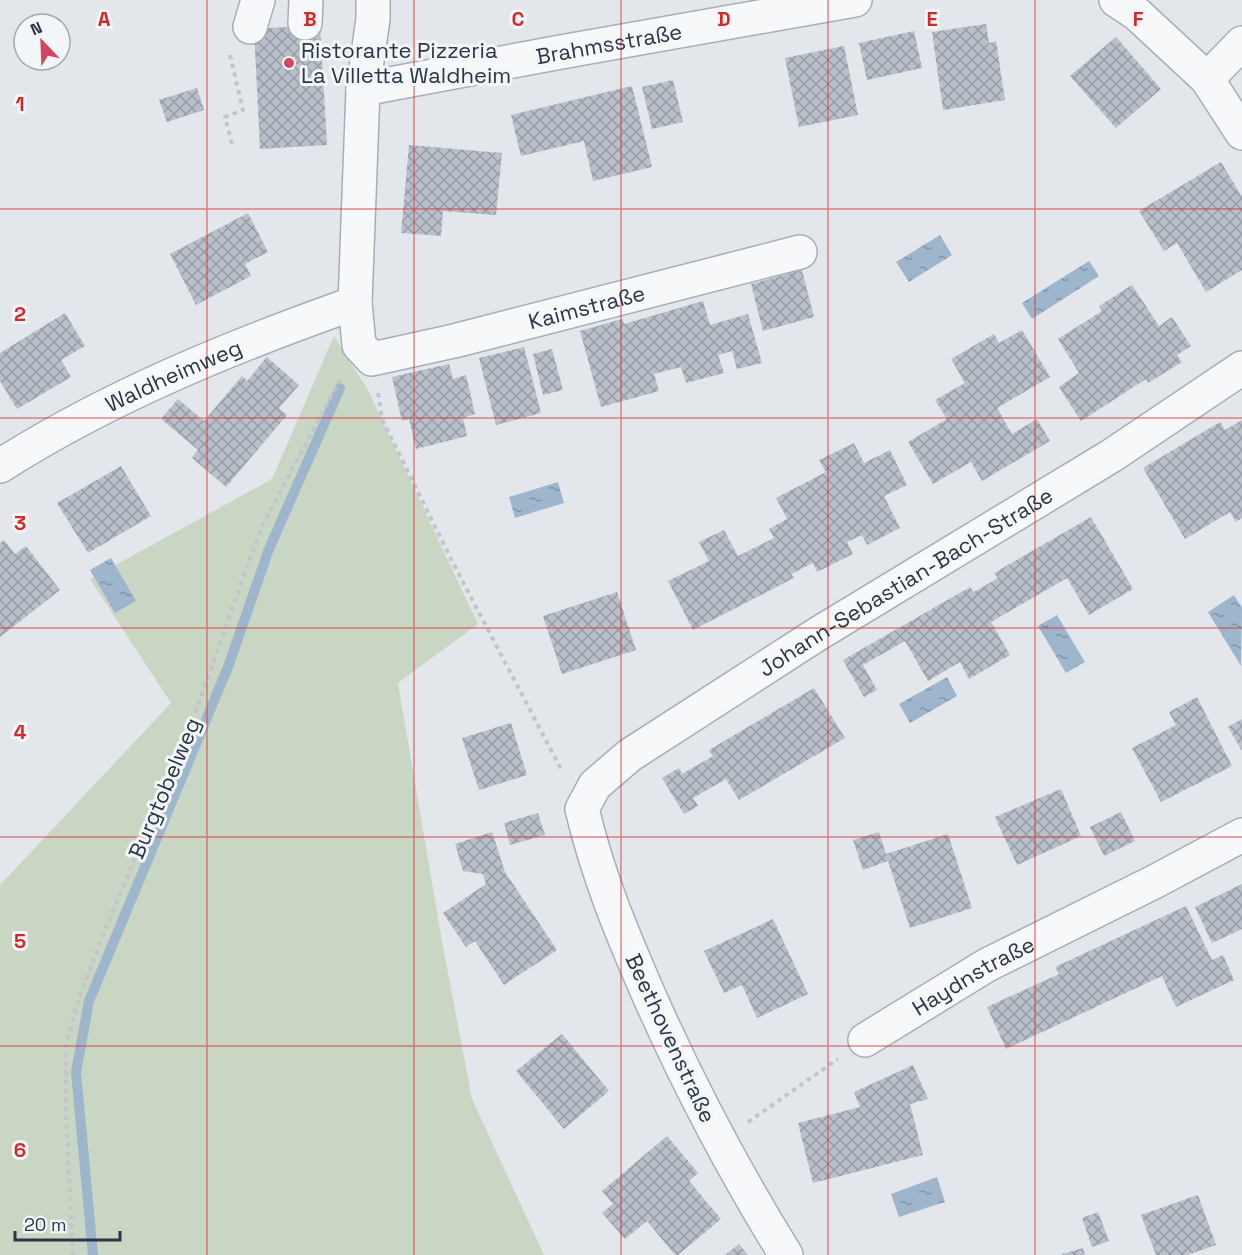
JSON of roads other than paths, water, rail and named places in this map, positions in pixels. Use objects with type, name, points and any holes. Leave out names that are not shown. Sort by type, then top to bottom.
[{"type":"street","points":[[355,303],[363,89],[373,0]]},
{"type":"street","name":"Brahmsstraße","points":[[363,89],[855,0]]},
{"type":"street","points":[[1116,0],[1137,14],[1207,79],[1242,133]]},
{"type":"street","points":[[1207,79],[1242,43]]},
{"type":"street","name":"Kaimstraße","points":[[355,303],[366,352],[465,338],[800,252]]},
{"type":"street","name":"Waldheimweg","points":[[0,466],[28,448],[137,390],[289,326],[355,303]]},
{"type":"street","name":"Johann-Sebastian-Bach-Straße","points":[[582,809],[595,784],[630,755],[816,635],[1112,456],[1242,368]]},
{"type":"street","name":"Beethovenstraße","points":[[582,809],[593,856],[619,927],[671,1045],[721,1142],[786,1255]]},
{"type":"street","name":"Haydnstraße","points":[[865,1040],[987,965],[1156,881],[1242,835]]},
{"type":"water","points":[[940,235],[952,255],[909,282],[896,262]]},
{"type":"water","points":[[1089,261],[1099,276],[1032,319],[1022,303]]},
{"type":"water","points":[[558,482],[564,503],[515,518],[509,497]]},
{"type":"water","points":[[111,558],[136,601],[115,613],[90,570]]},
{"type":"water","points":[[1234,595],[1242,608],[1241,666],[1208,612]]},
{"type":"water","points":[[1057,615],[1085,662],[1066,673],[1038,626]]},
{"type":"water","points":[[947,677],[957,696],[910,723],[899,704]]},
{"type":"water","points":[[937,1177],[945,1202],[899,1217],[891,1194]]},
{"type":"waterway","points":[[93,1255],[76,1072],[89,1001],[228,667],[269,549],[340,388]]},
{"type":"place","name":"Ristorante Pizzeria La Villetta Waldheim","points":[[289,63]]}]
